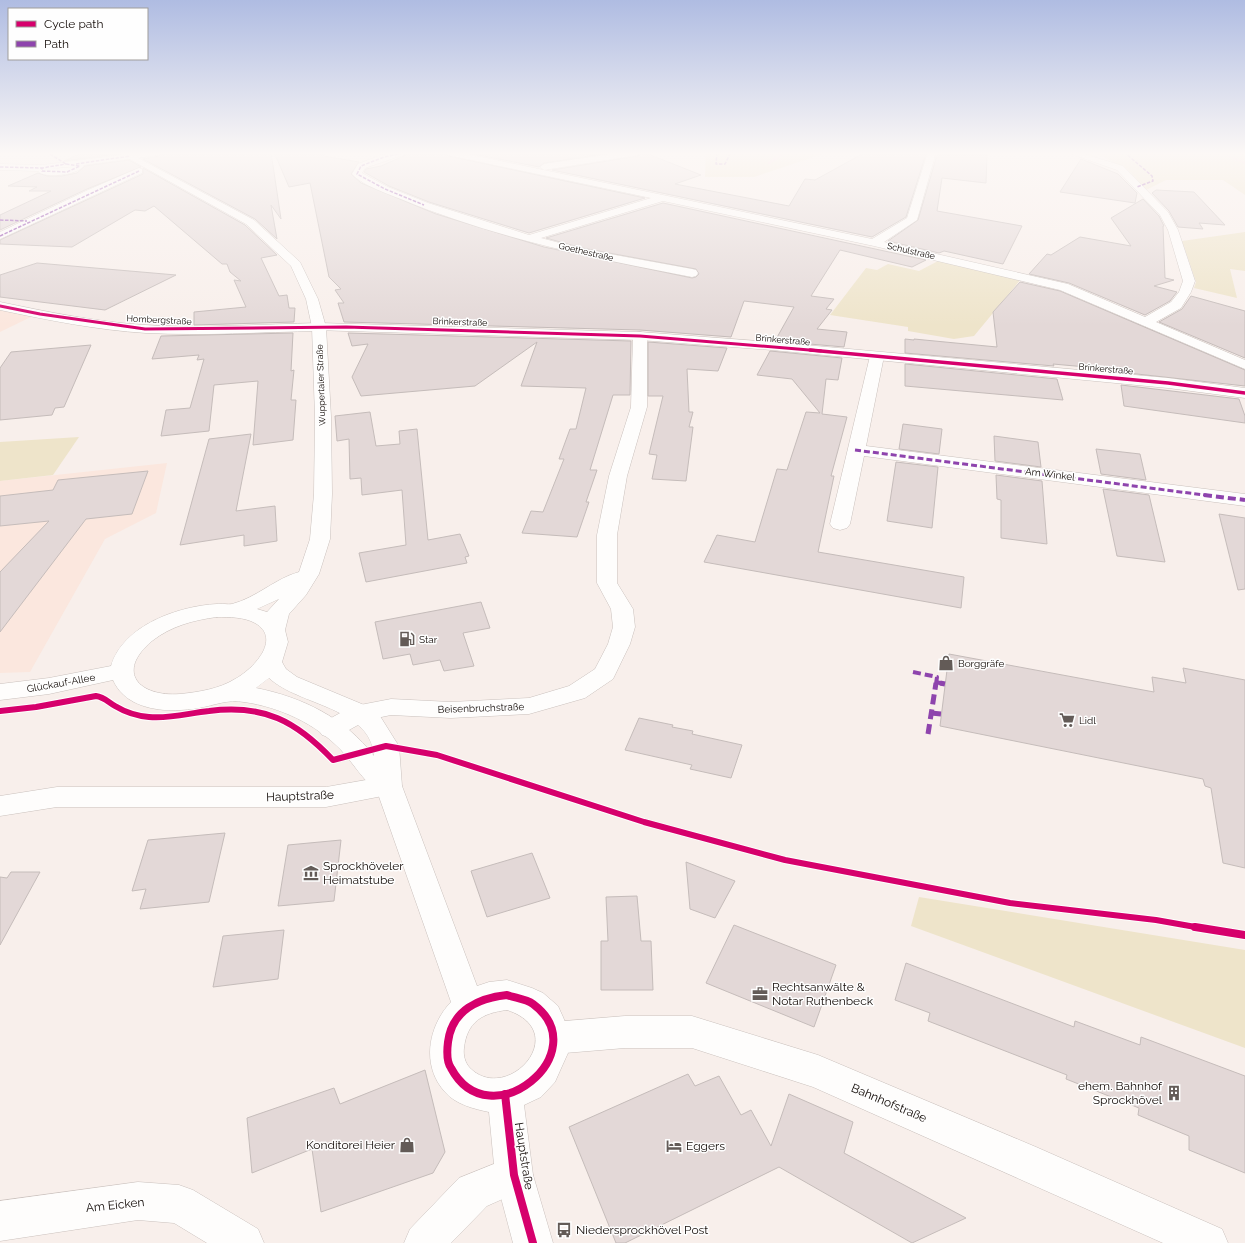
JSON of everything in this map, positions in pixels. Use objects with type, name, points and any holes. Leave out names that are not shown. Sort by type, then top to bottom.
[{"type":"street","points":[[0,236],[53,210]]},
{"type":"street","name":"Wuppertaler Straße","points":[[228,210],[250,222],[296,264],[312,299],[319,327],[323,417],[323,494],[320,539],[309,574],[299,591],[278,612],[274,629]]},
{"type":"street","name":"Goethestraße","points":[[439,210],[506,232],[581,252],[692,273]]},
{"type":"street","points":[[529,238],[623,210]]},
{"type":"street","name":"Schulstraße","points":[[719,210],[874,243],[1064,287],[1245,365]]},
{"type":"street","points":[[874,243],[912,220],[915,210]]},
{"type":"street","points":[[1146,322],[1176,305],[1185,292],[1189,281],[1173,230],[1160,210]]},
{"type":"street","points":[[0,220],[29,221]]},
{"type":"street","name":"Hombergstraße","points":[[0,306],[40,314],[145,329],[180,330],[319,327]]},
{"type":"street","name":"Brinkerstraße","points":[[319,327],[640,336],[1168,383],[1245,393]]},
{"type":"street","name":"Beisenbruchstraße","points":[[360,714],[391,708],[451,710],[528,706],[577,692],[604,674],[624,627],[622,609],[606,583],[607,535],[618,476],[639,407],[640,336]]},
{"type":"street","points":[[840,524],[855,450],[877,356]]},
{"type":"street","name":"Am Winkel","points":[[855,450],[1245,500]]},
{"type":"street","points":[[236,610],[265,598],[309,574]]},
{"type":"street","points":[[236,610],[250,613],[263,618],[274,629],[278,636],[277,649],[270,663],[246,684],[229,692],[191,702],[172,703],[141,697],[130,690],[124,681],[122,671],[125,659],[133,647],[145,635],[161,626],[198,612],[236,610]]},
{"type":"street","points":[[270,663],[278,674],[289,682],[360,714],[371,722],[386,746],[389,786],[462,991],[471,1005]]},
{"type":"street","name":"Glückauf-Allee","points":[[0,692],[49,686],[122,671]]},
{"type":"street","points":[[229,692],[249,693],[287,704],[332,729],[349,743],[373,772],[389,786]]},
{"type":"street","points":[[332,729],[360,714]]},
{"type":"street","name":"Hauptstraße","points":[[0,806],[57,796],[326,797],[389,786]]},
{"type":"street","points":[[501,996],[518,997],[530,1001],[546,1016],[552,1027],[553,1038],[552,1051],[548,1063],[540,1074],[530,1084],[518,1090],[504,1094],[488,1095],[473,1091],[460,1083],[450,1071],[446,1057],[446,1043],[451,1028],[459,1016],[471,1005],[482,999],[501,996]]},
{"type":"street","name":"Bahnhofstraße","points":[[553,1038],[625,1032],[692,1032],[818,1072],[1023,1160],[1208,1243]]},
{"type":"street","name":"Hauptstraße","points":[[504,1094],[514,1175],[533,1243]]},
{"type":"street","points":[[424,1243],[473,1192],[514,1175]]},
{"type":"street","name":"Am Eicken","points":[[0,1221],[138,1201],[179,1204],[244,1243]]},
{"type":"shaded area","points":[[1245,232],[1245,271],[1230,269],[1237,298],[1194,288],[1196,282],[1182,241]]},
{"type":"shaded area","points":[[938,261],[1021,279],[974,336],[954,339],[908,331],[908,327],[830,315],[866,268],[877,270],[888,264],[919,271]]},
{"type":"shaded area","points":[[0,309],[33,316],[0,332]]},
{"type":"shaded area","points":[[79,437],[53,475],[0,481],[0,442]]},
{"type":"shaded area","points":[[167,463],[156,513],[105,539],[30,672],[0,673],[0,481]]},
{"type":"shaded area","points":[[919,897],[1245,950],[1245,1048],[911,926]]},
{"type":"building","points":[[11,210],[42,210],[0,230],[0,215]]},
{"type":"building","points":[[65,210],[135,210],[72,247],[0,244],[0,240]]},
{"type":"building","points":[[159,210],[218,210],[245,225],[277,255],[261,258],[279,296],[287,295],[289,308],[295,308],[294,322],[194,325],[194,312],[246,307],[234,280],[241,281],[230,272],[227,264],[222,264]]},
{"type":"building","points":[[238,210],[272,210],[277,239],[255,219]]},
{"type":"building","points":[[275,210],[280,210],[281,219]]},
{"type":"building","points":[[315,210],[426,210],[544,247],[692,278],[699,274],[696,269],[582,248],[546,238],[640,210],[695,210],[926,260],[912,267],[840,250],[811,296],[834,299],[826,309],[832,310],[817,329],[847,332],[844,347],[775,341],[794,307],[744,301],[731,337],[640,330],[344,322],[338,303],[344,303],[335,290],[341,289],[329,277]]},
{"type":"building","points":[[455,210],[605,210],[529,233]]},
{"type":"building","points":[[743,210],[908,210],[906,217],[872,237]]},
{"type":"building","points":[[921,210],[937,210],[1022,226],[1003,264],[944,251],[939,253],[888,241],[918,220]]},
{"type":"building","points":[[1124,210],[1153,210],[1159,216],[1164,226],[1165,278],[1174,280],[1154,286],[1177,292],[1170,301],[1145,315],[1069,283],[1029,274],[1047,254],[1051,255],[1080,237],[1131,246],[1111,218]]},
{"type":"building","points":[[1168,210],[1211,210],[1225,225],[1199,223],[1203,229],[1178,227]]},
{"type":"building","points":[[37,263],[176,275],[105,310],[0,297],[0,275]]},
{"type":"building","points":[[1020,282],[1060,291],[1245,370],[1245,386],[1119,372],[1119,370],[905,353],[905,339],[997,347],[993,312]]},
{"type":"building","points":[[1191,296],[1245,311],[1245,358],[1159,322],[1182,309]]},
{"type":"building","points":[[293,333],[291,371],[294,370],[291,400],[296,400],[293,440],[253,445],[258,381],[214,385],[209,431],[161,436],[166,410],[190,408],[204,359],[197,360],[199,355],[152,359],[161,336]]},
{"type":"building","points":[[348,333],[631,341],[630,395],[613,395],[590,470],[597,470],[586,502],[589,502],[577,537],[522,533],[531,511],[543,512],[564,459],[559,459],[570,429],[576,429],[586,388],[521,386],[537,342],[475,386],[361,396],[352,377],[368,344],[352,346]]},
{"type":"building","points":[[648,342],[727,348],[718,371],[687,369],[689,412],[693,412],[689,427],[693,427],[686,481],[652,479],[657,455],[649,454],[663,396],[648,396]]},
{"type":"building","points":[[91,345],[64,407],[55,408],[52,415],[0,420],[0,368],[11,352]]},
{"type":"building","points":[[770,351],[842,358],[838,380],[826,379],[822,414],[847,417],[831,476],[834,476],[818,552],[964,577],[961,608],[704,562],[717,535],[755,542],[777,469],[787,470],[806,412],[820,413],[792,379],[757,375]]},
{"type":"building","points":[[905,364],[1057,379],[1063,400],[905,386]]},
{"type":"building","points":[[1121,385],[1239,399],[1245,416],[1245,423],[1124,406]]},
{"type":"building","points":[[370,412],[376,446],[400,444],[399,431],[417,429],[428,540],[460,534],[469,556],[465,557],[467,563],[366,582],[359,553],[406,545],[402,490],[362,495],[361,478],[350,479],[349,439],[337,441],[335,416]]},
{"type":"building","points":[[903,424],[942,429],[939,454],[899,449]]},
{"type":"building","points":[[251,434],[236,511],[275,506],[277,541],[244,546],[244,535],[180,545],[209,439]]},
{"type":"building","points":[[994,436],[1038,442],[1041,467],[995,461]]},
{"type":"building","points":[[1096,449],[1140,454],[1146,480],[1101,474]]},
{"type":"building","points":[[896,462],[938,467],[932,528],[887,521]]},
{"type":"building","points":[[148,471],[132,514],[86,519],[0,632],[0,572],[49,521],[0,526],[0,496],[53,490],[58,480]]},
{"type":"building","points":[[996,475],[1042,481],[1047,544],[1001,538],[1001,500],[997,499]]},
{"type":"building","points":[[1103,489],[1149,495],[1165,562],[1117,556]]},
{"type":"building","points":[[1219,514],[1245,518],[1245,589],[1238,590]]},
{"type":"building","points":[[481,602],[490,628],[463,633],[474,666],[444,671],[440,660],[413,665],[410,654],[383,659],[375,622]]},
{"type":"building","name":"Lidl","points":[[949,654],[1154,692],[1152,677],[1186,683],[1183,668],[1245,680],[1245,868],[1223,863],[1211,788],[1205,786],[1203,779],[940,726]]},
{"type":"building","points":[[639,718],[693,731],[692,734],[742,745],[731,778],[690,769],[692,765],[625,750]]},
{"type":"building","points":[[225,833],[209,902],[140,909],[146,889],[132,891],[148,840]]},
{"type":"building","name":"Sprockhöveler Heimatstube","points":[[341,840],[334,901],[278,906],[288,845]]},
{"type":"building","points":[[532,853],[550,898],[487,917],[471,871]]},
{"type":"building","points":[[686,862],[735,881],[715,918],[690,909]]},
{"type":"building","points":[[11,872],[40,872],[0,945],[0,877],[7,878]]},
{"type":"building","points":[[637,896],[641,941],[651,941],[653,990],[601,990],[601,941],[608,941],[606,897]]},
{"type":"building","points":[[734,925],[836,965],[814,1027],[706,983]]},
{"type":"building","points":[[284,930],[278,979],[213,987],[223,936]]},
{"type":"building","name":"ehem. Bahnhof Sprockhövel","points":[[906,963],[1074,1027],[1075,1021],[1140,1045],[1141,1037],[1245,1076],[1245,1173],[1189,1150],[1189,1136],[1138,1115],[1139,1108],[1066,1079],[1067,1075],[928,1021],[930,1013],[895,1000]]},
{"type":"building","points":[[425,1070],[445,1152],[433,1173],[321,1212],[312,1149],[252,1173],[247,1118],[334,1088],[340,1104]]},
{"type":"building","name":"Eggers","points":[[688,1074],[695,1086],[719,1076],[741,1115],[751,1110],[771,1146],[789,1094],[853,1122],[844,1153],[966,1218],[912,1243],[779,1167],[625,1243],[616,1243],[569,1127]]},
{"type":"marked path","points":[[0,236],[54,210]]},
{"type":"marked path","points":[[0,220],[27,221]]},
{"type":"marked path","points":[[855,450],[1245,500]]},
{"type":"marked path","points":[[913,672],[937,677],[928,734]]},
{"type":"marked path","points":[[936,682],[945,684]]},
{"type":"marked path","points":[[931,713],[942,714]]},
{"type":"cycle path","points":[[0,306],[40,314],[145,329],[180,330],[346,327],[640,336],[772,346],[1168,383],[1245,393]]},
{"type":"cycle path","points":[[0,711],[36,707],[96,696],[104,698],[126,711],[139,716],[148,717],[171,717],[208,711],[246,709],[278,717],[292,725],[306,734],[333,760],[386,746],[437,755],[644,822],[785,860],[1010,903],[1156,920],[1245,935]]},
{"type":"cycle path","points":[[507,995],[532,1003],[547,1017],[553,1034],[551,1053],[543,1070],[529,1085],[510,1094],[488,1095],[470,1090],[457,1079],[449,1066],[446,1051],[449,1035],[456,1020],[467,1008],[486,998],[507,995]]},
{"type":"cycle path","points":[[505,1094],[514,1175],[533,1243]]},
{"type":"place","name":"Star","points":[[407,639]]},
{"type":"place","name":"Borggräfe","points":[[946,663]]},
{"type":"place","name":"Lidl","points":[[1067,720]]},
{"type":"place","name":"Sprockhöveler Heimatstube","points":[[311,873]]},
{"type":"place","name":"Rechtsanwälte & Notar Ruthenbeck","points":[[760,994]]},
{"type":"place","name":"ehem. Bahnhof Sprockhövel","points":[[1174,1093]]},
{"type":"place","name":"Konditorei Heier","points":[[407,1145]]},
{"type":"place","name":"Eggers","points":[[674,1146]]},
{"type":"place","name":"Niedersprockhövel Post","points":[[564,1230]]}]
